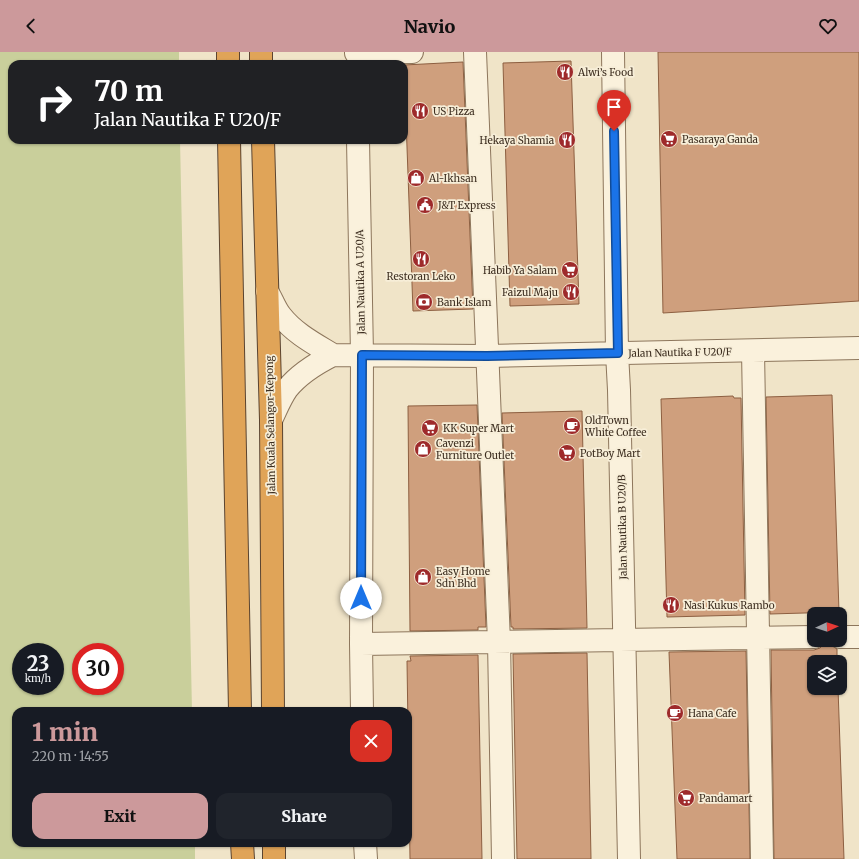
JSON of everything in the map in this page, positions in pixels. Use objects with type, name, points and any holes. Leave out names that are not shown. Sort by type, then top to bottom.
[{"type":"highway","points":[[229,144],[240,707]]},
{"type":"highway","name":"Jalan Kuala Selangor-Kepong","points":[[263,144],[270,420],[273,707]]},
{"type":"highway","points":[[242,847],[242,859]]},
{"type":"highway","points":[[274,847],[274,859]]},
{"type":"street","points":[[356,56],[412,52]]},
{"type":"street","points":[[475,52],[499,642],[503,859]]},
{"type":"street","name":"Jalan Nautika B U20/B","points":[[613,52],[629,859]]},
{"type":"street","name":"Jalan Nautika A U20/A","points":[[358,144],[362,355],[362,707]]},
{"type":"street","points":[[267,292],[280,315],[292,327],[333,355]]},
{"type":"street","name":"Jalan Nautika F U20/F","points":[[270,420],[287,390],[296,380],[313,365],[333,355],[487,356],[859,348]]},
{"type":"street","points":[[753,351],[762,859]]},
{"type":"street","points":[[361,644],[807,637]]},
{"type":"street","points":[[847,637],[859,637]]},
{"type":"street","points":[[365,847],[366,859]]},
{"type":"green space","points":[[0,52],[179,52],[179,60],[8,60],[8,144],[180,144],[192,707],[12,707],[12,847],[195,847],[195,859],[0,859]]},
{"type":"building","points":[[658,52],[859,52],[859,301],[663,313]]},
{"type":"building","points":[[571,61],[579,304],[510,306],[503,63]]},
{"type":"building","points":[[463,62],[473,309],[413,311],[407,144],[408,65]]},
{"type":"building","points":[[832,395],[839,607],[807,607],[807,613],[770,614],[766,397]]},
{"type":"building","points":[[733,396],[734,398],[741,398],[745,615],[667,617],[661,399]]},
{"type":"building","points":[[477,405],[486,627],[478,627],[478,630],[410,631],[408,406]]},
{"type":"building","points":[[582,411],[587,628],[513,629],[513,627],[511,627],[502,413]]},
{"type":"building","points":[[834,647],[837,649],[837,655],[807,655],[807,695],[838,695],[844,859],[774,859],[771,650],[814,650]]},
{"type":"building","points":[[746,651],[750,859],[677,859],[669,652]]},
{"type":"building","points":[[587,653],[591,859],[517,859],[513,654]]},
{"type":"building","points":[[478,655],[482,859],[410,859],[410,847],[412,847],[412,707],[408,707],[407,661],[411,661],[410,656]]},
{"type":"place","name":"Alwi’s Food","points":[[565,72]]},
{"type":"place","name":"US Pizza","points":[[420,111]]},
{"type":"place","name":"Pasaraya Ganda","points":[[669,139]]},
{"type":"place","name":"Hekaya Shamia","points":[[567,140]]},
{"type":"place","name":"Al-Ikhsan","points":[[416,178]]},
{"type":"place","name":"J&T Express","points":[[425,205]]},
{"type":"place","name":"Restoran Leko","points":[[421,259]]},
{"type":"place","name":"Habib Ya Salam","points":[[570,270]]},
{"type":"place","name":"Faizul Maju","points":[[571,292]]},
{"type":"place","name":"Bank Islam","points":[[424,302]]},
{"type":"place","name":"OldTown White Coffee","points":[[572,426]]},
{"type":"place","name":"KK Super Mart","points":[[430,428]]},
{"type":"place","name":"Cavenzi Furniture Outlet","points":[[423,449]]},
{"type":"place","name":"PotBoy Mart","points":[[567,453]]},
{"type":"place","name":"Easy Home Sdn Bhd","points":[[423,577]]},
{"type":"place","name":"Nasi Kukus Rambo","points":[[671,605]]},
{"type":"place","name":"Hana Cafe","points":[[675,713]]},
{"type":"place","name":"Pandamart","points":[[686,798]]},
{"type":"route","points":[[361,598],[362,355],[487,356],[618,353],[614,131]]}]
